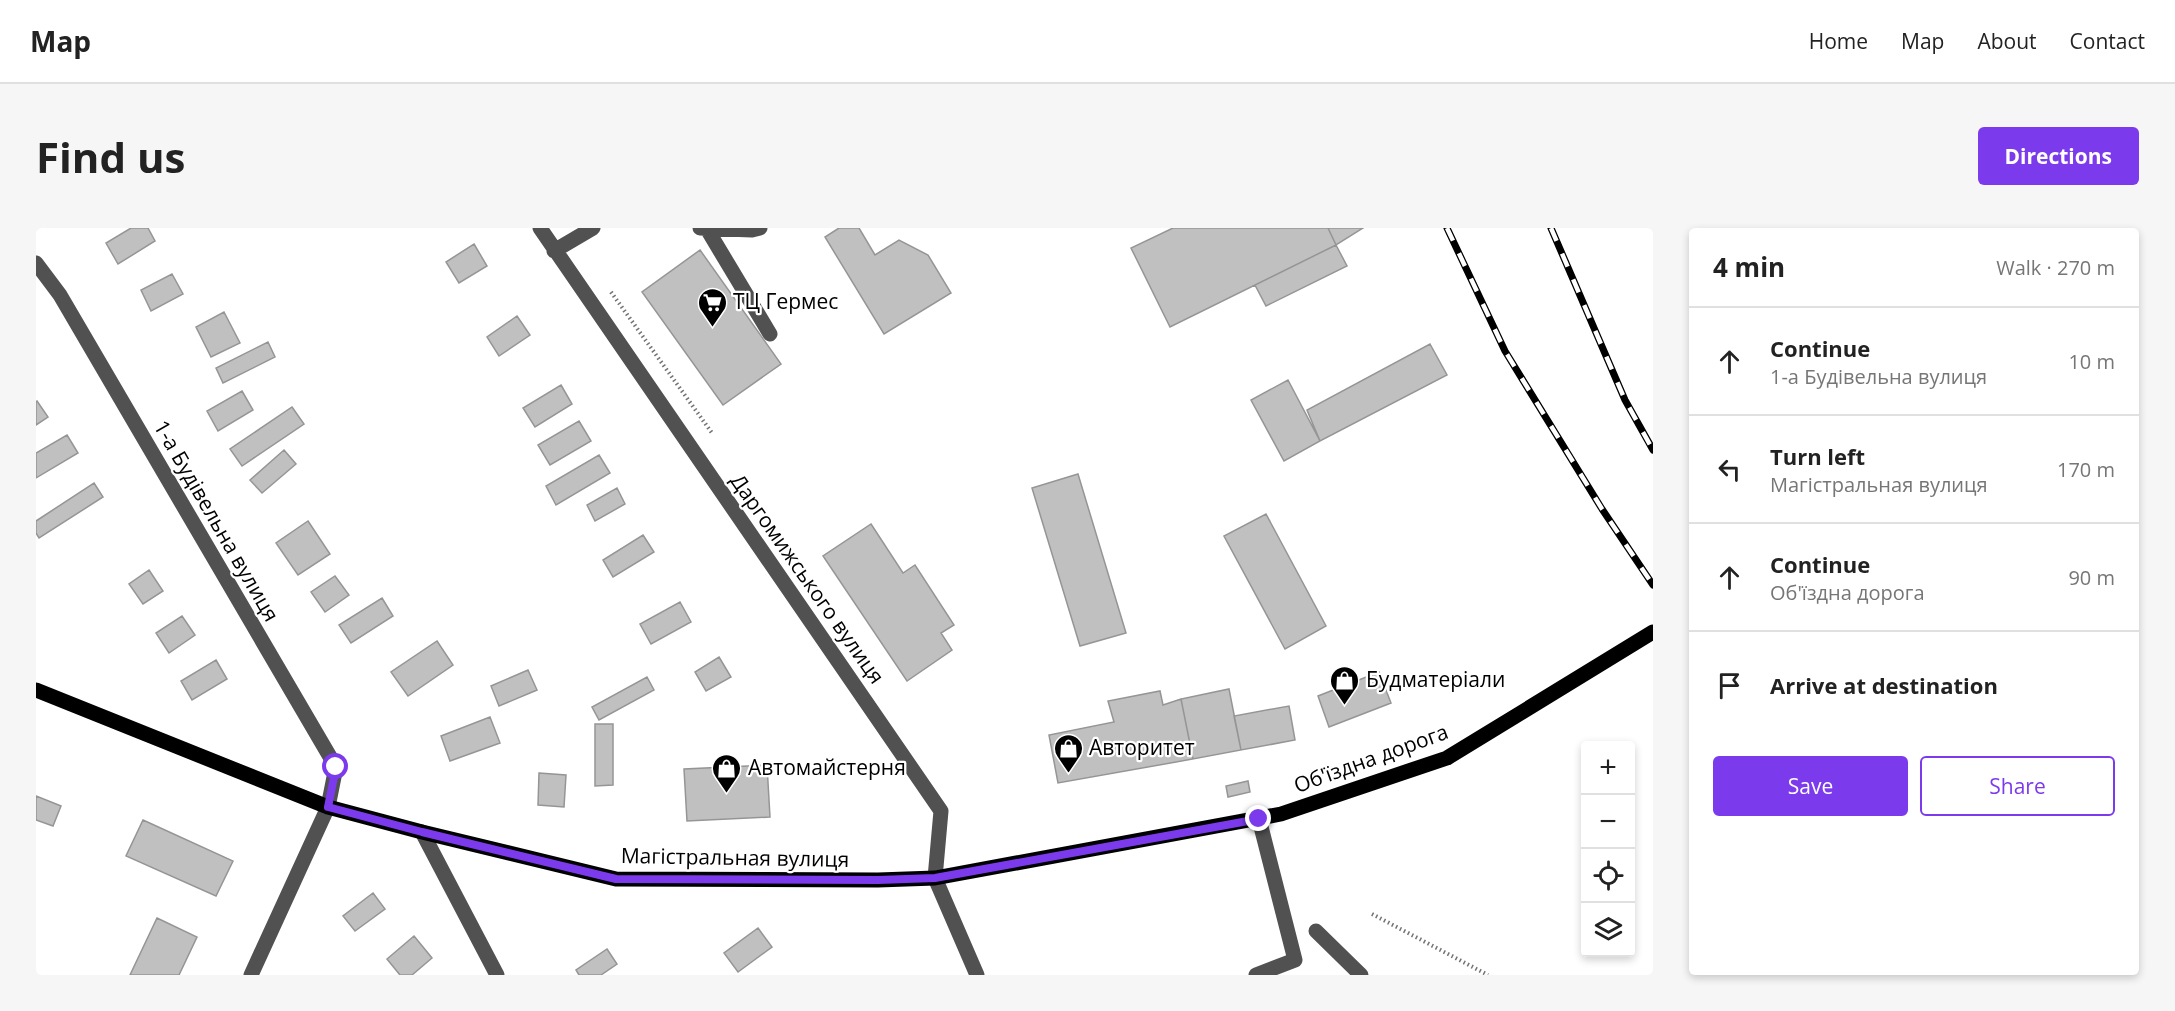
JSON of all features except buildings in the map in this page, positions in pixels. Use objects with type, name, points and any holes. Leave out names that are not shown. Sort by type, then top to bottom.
[{"type":"main road","name":"Об'їздна дорога","points":[[935,878],[1281,814],[1447,758],[1648,635]]},
{"type":"main road","name":"Магістральная вулиця","points":[[36,690],[328,807],[616,879],[878,880],[935,878]]},
{"type":"street","name":"Даргомижського вулиця","points":[[540,228],[941,811],[935,878],[977,975]]},
{"type":"street","points":[[554,251],[593,228]]},
{"type":"street","points":[[703,229],[752,230],[760,228]]},
{"type":"street","points":[[703,229],[770,334]]},
{"type":"street","name":"1-а Будівельна вулиця","points":[[36,263],[60,296],[336,767],[328,807],[251,975]]},
{"type":"street","points":[[1256,975],[1295,960],[1259,819]]},
{"type":"street","points":[[422,832],[497,975]]},
{"type":"street","points":[[1316,931],[1361,975]]},
{"type":"path","points":[[608,288],[712,434]]},
{"type":"path","points":[[1372,914],[1488,975]]},
{"type":"railway","points":[[1447,228],[1505,351],[1602,509],[1653,585]]},
{"type":"railway","points":[[1551,228],[1625,400],[1653,450]]},
{"type":"place","name":"ТЦ Гермес","points":[[712,328]]},
{"type":"place","name":"Будматеріали","points":[[1345,706]]},
{"type":"place","name":"Авторитет","points":[[1068,774]]},
{"type":"place","name":"Автомайстерня","points":[[727,794]]},
{"type":"route","points":[[336,767],[328,807],[616,879],[878,880],[935,878],[1259,819]]}]
